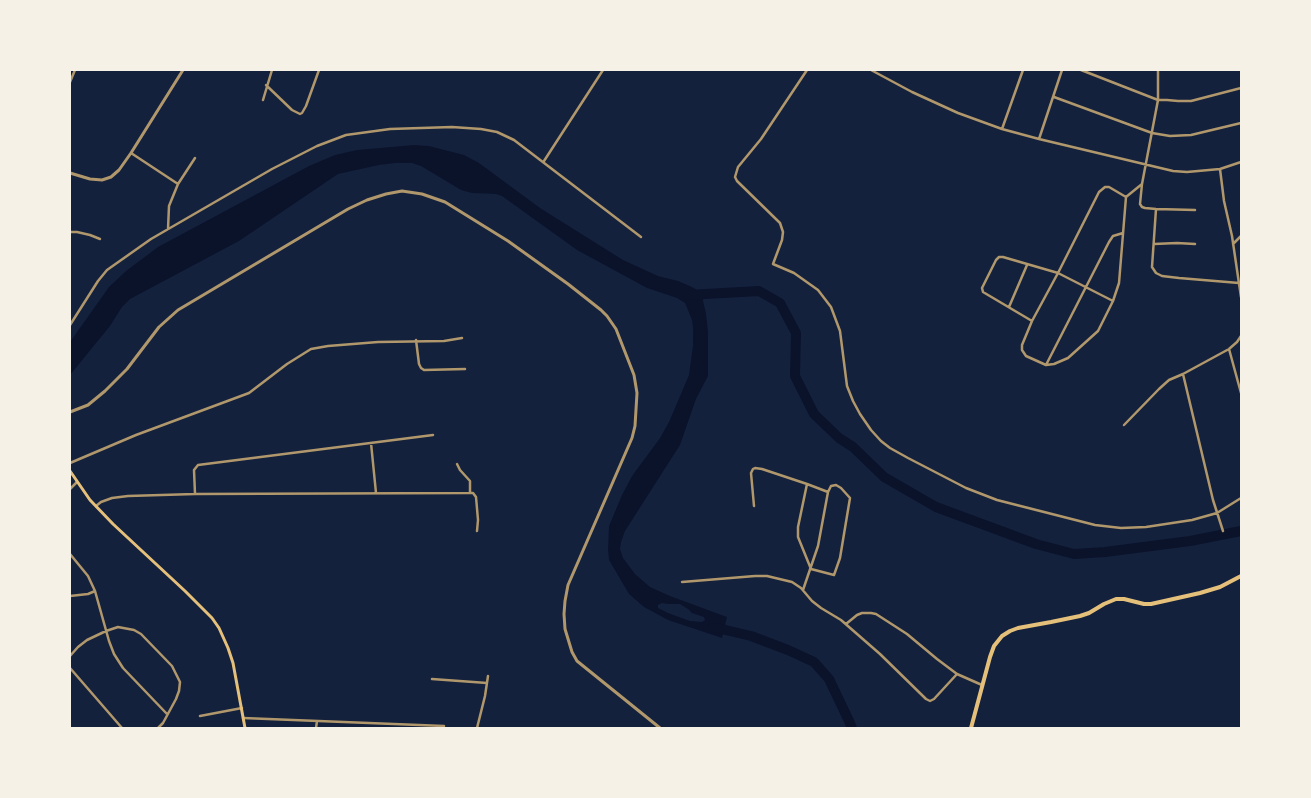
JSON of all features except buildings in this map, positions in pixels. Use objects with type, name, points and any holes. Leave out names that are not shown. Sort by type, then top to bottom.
[{"type":"main road","points":[[70,471],[96,506],[113,524],[204,608],[219,628],[228,648],[236,676],[245,728]]},
{"type":"main road","points":[[971,728],[994,646],[1002,636],[1010,631],[1080,616],[1116,600],[1124,599],[1151,604],[1220,587],[1241,576]]},
{"type":"street","points":[[70,82],[75,70]]},
{"type":"street","points":[[70,173],[90,179],[102,180],[111,177],[119,170],[132,153],[183,70]]},
{"type":"street","points":[[263,100],[272,70]]},
{"type":"street","points":[[266,86],[292,110],[300,114],[306,106],[319,70]]},
{"type":"street","points":[[544,162],[603,70]]},
{"type":"street","points":[[807,70],[761,139],[738,167],[735,177],[780,223],[783,232],[782,240],[773,264],[794,273],[818,290],[831,306],[840,332],[847,386],[852,401],[871,430],[881,441],[908,458],[966,488],[997,500],[1094,525],[1121,528],[1146,527],[1192,520],[1217,513],[1241,498]]},
{"type":"street","points":[[871,70],[912,92],[958,113],[1002,129],[1039,139],[1174,171],[1186,172],[1220,169],[1241,162]]},
{"type":"street","points":[[1002,129],[1023,70]]},
{"type":"street","points":[[1039,139],[1062,70]]},
{"type":"street","points":[[1081,70],[1158,100],[1191,100],[1241,88]]},
{"type":"street","points":[[1158,70],[1158,100],[1140,204],[1144,208],[1195,210]]},
{"type":"street","points":[[1054,97],[1152,132],[1170,136],[1191,135],[1241,123]]},
{"type":"street","points":[[70,325],[107,270],[151,239],[272,169],[316,146],[346,135],[399,129],[452,127],[496,132],[514,140],[641,238]]},
{"type":"street","points":[[132,153],[178,184]]},
{"type":"street","points":[[168,229],[169,206],[178,184],[195,158]]},
{"type":"street","points":[[1220,169],[1241,297]]},
{"type":"street","points":[[1126,197],[1109,187],[1101,189],[1032,320],[1022,345],[1022,350],[1026,356],[1046,365],[1054,364],[1068,358],[1098,331],[1113,302],[1119,283],[1126,197],[1142,184]]},
{"type":"street","points":[[70,412],[88,405],[105,391],[127,369],[159,327],[178,310],[348,209],[386,194],[402,192],[422,194],[445,202],[508,241],[568,284],[608,316],[616,329],[634,375],[637,393],[635,426],[632,438],[568,585],[564,614],[565,629],[572,652],[577,661],[660,728]]},
{"type":"street","points":[[1156,209],[1152,267],[1156,273],[1162,276],[1238,283]]},
{"type":"street","points":[[70,232],[90,235],[100,239]]},
{"type":"street","points":[[1046,365],[1109,242],[1113,236],[1122,233]]},
{"type":"street","points":[[1233,244],[1241,236]]},
{"type":"street","points":[[1154,244],[1195,244]]},
{"type":"street","points":[[1032,320],[983,292],[982,288],[999,257],[1058,273],[1113,302]]},
{"type":"street","points":[[1009,307],[1027,265]]},
{"type":"street","points":[[70,463],[136,435],[249,393],[287,364],[311,349],[348,344],[416,340],[444,341],[462,338]]},
{"type":"street","points":[[1124,425],[1169,380],[1229,349],[1240,338]]},
{"type":"street","points":[[416,340],[419,364],[424,370],[465,369]]},
{"type":"street","points":[[1229,349],[1241,394]]},
{"type":"street","points":[[1183,374],[1223,531]]},
{"type":"street","points":[[195,494],[194,470],[198,465],[433,434]]},
{"type":"street","points":[[371,442],[376,494]]},
{"type":"street","points":[[457,464],[470,481],[470,493]]},
{"type":"street","points":[[754,506],[751,473],[753,469],[762,469],[828,492]]},
{"type":"street","points":[[70,489],[77,482]]},
{"type":"street","points":[[807,484],[798,538],[811,569]]},
{"type":"street","points":[[803,590],[818,546],[828,492],[831,486],[836,485],[850,498],[840,558],[834,575],[811,569]]},
{"type":"street","points":[[96,506],[112,498],[128,496],[473,493],[476,497],[477,531]]},
{"type":"street","points":[[70,554],[88,576],[95,591],[114,654],[123,668],[167,715]]},
{"type":"street","points":[[682,582],[767,576],[798,584],[806,595],[821,608],[846,624],[928,700],[934,699],[957,674]]},
{"type":"street","points":[[70,596],[88,594],[95,591]]},
{"type":"street","points":[[846,624],[862,613],[876,614],[907,634],[957,674],[982,685]]},
{"type":"street","points":[[70,656],[87,640],[118,627],[134,630],[141,634],[172,666],[180,682],[179,691],[163,723],[158,728]]},
{"type":"street","points":[[70,668],[122,728]]},
{"type":"street","points":[[477,728],[488,676]]},
{"type":"street","points":[[432,680],[487,684]]},
{"type":"street","points":[[200,716],[242,708]]},
{"type":"street","points":[[243,718],[444,726],[443,728]]},
{"type":"street","points":[[316,728],[317,721]]},
{"type":"water","points":[[414,145],[429,146],[464,155],[479,163],[540,208],[623,260],[658,276],[692,287],[702,296],[708,332],[708,376],[696,399],[680,445],[625,531],[620,549],[623,558],[635,574],[650,587],[727,617],[722,638],[668,620],[644,607],[629,594],[609,560],[609,526],[622,495],[632,476],[660,438],[669,422],[689,375],[693,329],[692,320],[685,303],[677,298],[647,288],[577,250],[502,196],[461,190],[421,166],[412,163],[379,165],[338,174],[239,241],[130,299],[70,375],[70,342],[109,287],[126,271],[158,247],[309,166],[335,155],[357,150]],"holes":[[[662,603],[680,604],[692,613],[704,617],[705,620],[702,622],[690,621],[658,608],[658,605]]]},
{"type":"waterway","points":[[687,295],[759,291],[780,303],[796,333],[795,376],[814,414],[839,438],[853,447],[884,477],[936,507],[1036,544],[1074,554],[1190,541],[1241,531]]},
{"type":"waterway","points":[[713,627],[751,636],[814,662],[829,679],[852,728]]}]
